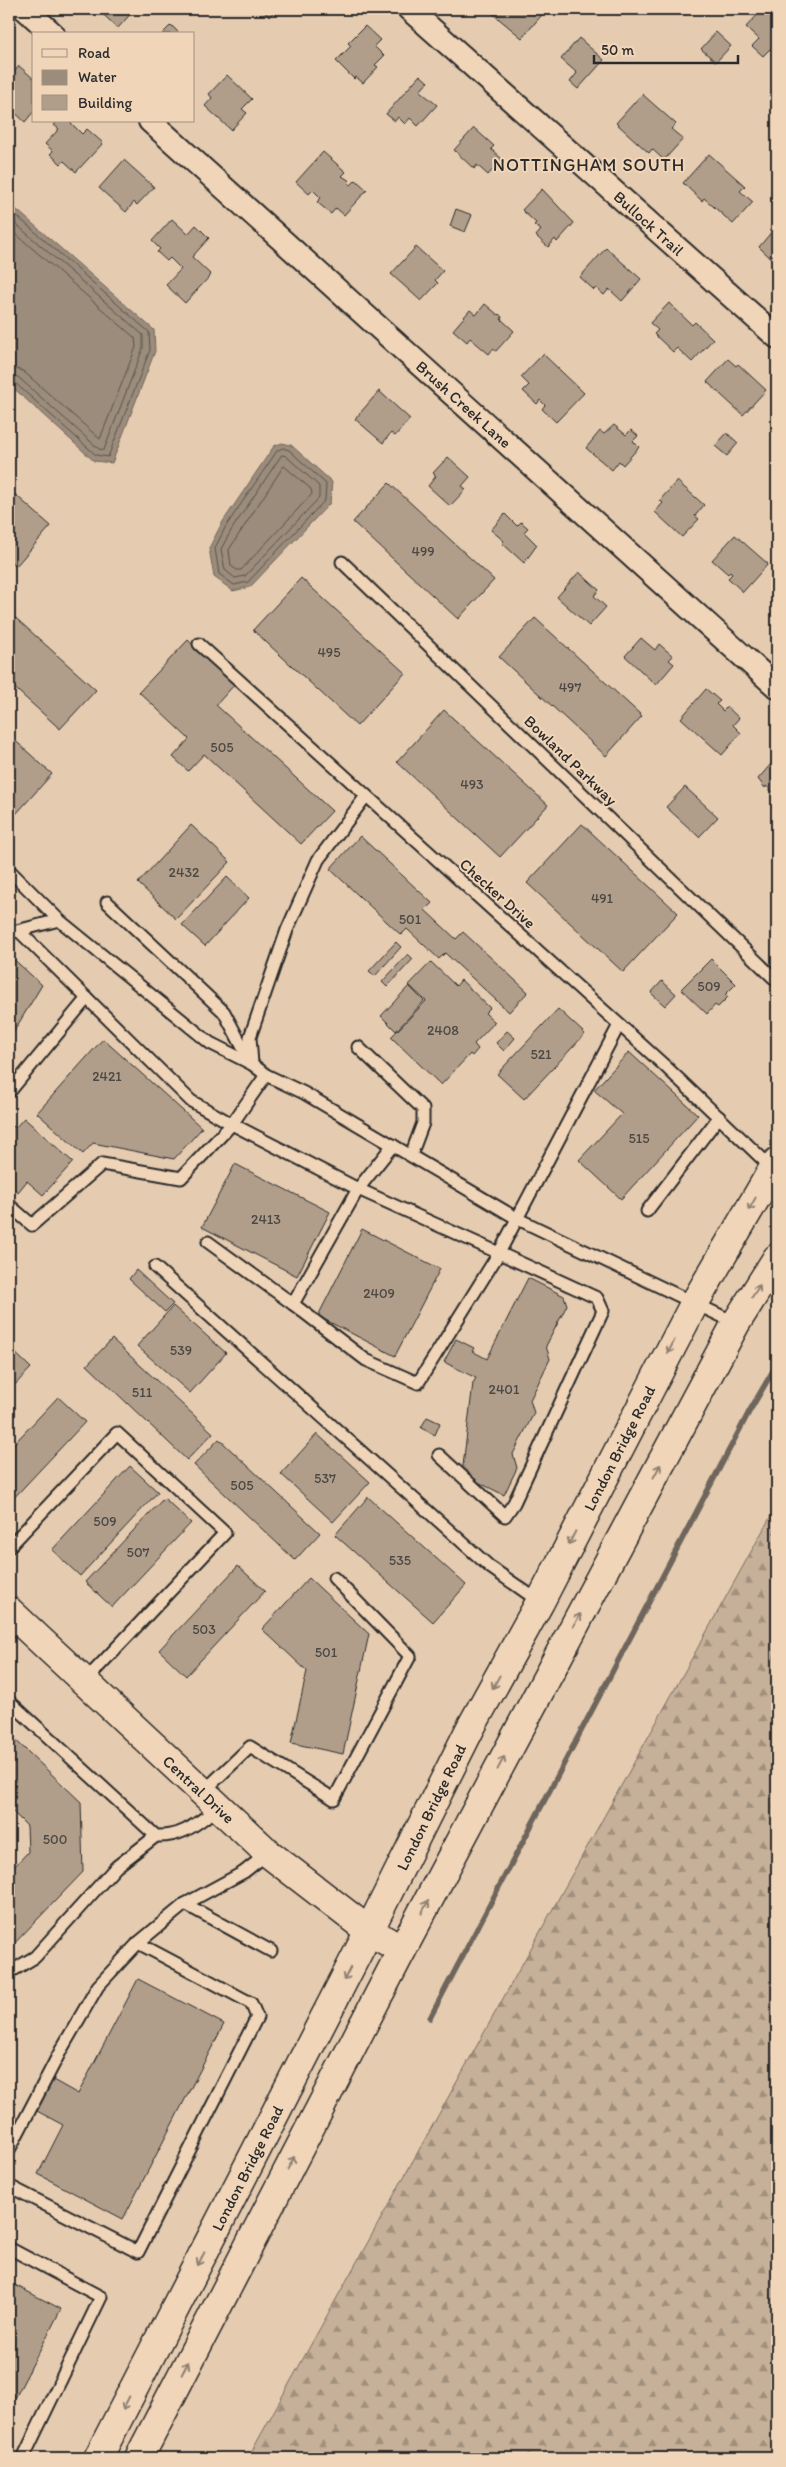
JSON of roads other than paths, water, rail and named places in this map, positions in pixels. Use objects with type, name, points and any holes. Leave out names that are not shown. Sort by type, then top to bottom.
[{"type":"main road","name":"London Bridge Road","points":[[98,2458],[369,1931],[471,1727],[540,1602],[694,1304],[775,1166]]},
{"type":"main road","points":[[139,2458],[402,1950],[736,1323],[777,1258]]},
{"type":"main road","name":"Central Drive","points":[[9,1611],[268,1853],[369,1931],[402,1950]]},
{"type":"street","points":[[25,9],[51,32]]},
{"type":"street","name":"Bullock Trail","points":[[409,9],[777,337]]},
{"type":"street","name":"Brush Creek Lane","points":[[151,122],[777,687]]},
{"type":"lane","name":"Bowland Parkway","points":[[342,562],[777,981]]},
{"type":"lane","name":"Checker Drive","points":[[198,644],[620,1025],[719,1118],[775,1166]]},
{"type":"lane","points":[[252,1064],[250,1037],[287,930],[318,860],[366,796]]},
{"type":"lane","points":[[9,870],[59,920],[210,1043],[252,1064],[266,1075],[304,1093],[518,1219],[736,1323]]},
{"type":"lane","points":[[107,902],[224,1012],[252,1064]]},
{"type":"lane","points":[[14,932],[59,920]]},
{"type":"lane","points":[[14,932],[87,998],[191,1101],[358,1189],[597,1298],[603,1311],[514,1503],[506,1516],[439,1455]]},
{"type":"lane","points":[[11,1090],[87,998]]},
{"type":"lane","points":[[208,1242],[366,1360],[418,1382],[499,1253],[620,1025]]},
{"type":"lane","points":[[358,1047],[424,1108],[423,1123],[411,1155]]},
{"type":"lane","points":[[9,1205],[32,1226],[102,1164],[181,1178],[232,1124],[266,1075]]},
{"type":"lane","points":[[647,1211],[719,1118]]},
{"type":"lane","points":[[293,1304],[358,1189],[393,1144]]},
{"type":"lane","points":[[155,1267],[490,1567],[540,1602]]},
{"type":"lane","points":[[9,1547],[117,1433],[225,1533],[84,1682]]},
{"type":"lane","points":[[9,1967],[15,1969],[35,1957],[116,1867],[156,1836],[167,1836],[184,1832],[211,1800],[250,1747],[334,1799],[410,1656],[334,1578]]},
{"type":"lane","points":[[9,1701],[156,1836]]},
{"type":"lane","points":[[9,2150],[61,2050],[98,1986],[138,1943],[185,1904],[244,1872],[268,1853]]},
{"type":"lane","points":[[185,1904],[271,1952]]},
{"type":"lane","points":[[9,2186],[138,2252],[257,2017],[251,2003],[138,1943]]},
{"type":"lane","points":[[9,2248],[101,2297],[23,2458]]},
{"type":"water","points":[[9,203],[154,330],[155,351],[112,463],[94,461],[9,384]]},
{"type":"water","points":[[282,443],[291,445],[332,482],[330,503],[250,587],[233,591],[214,577],[209,548],[222,523],[274,446]]},
{"type":"waterway","points":[[430,2018],[749,1412],[777,1364]]},
{"type":"district","name":"NOTTINGHAM SOUTH","points":[[589,165]]}]
